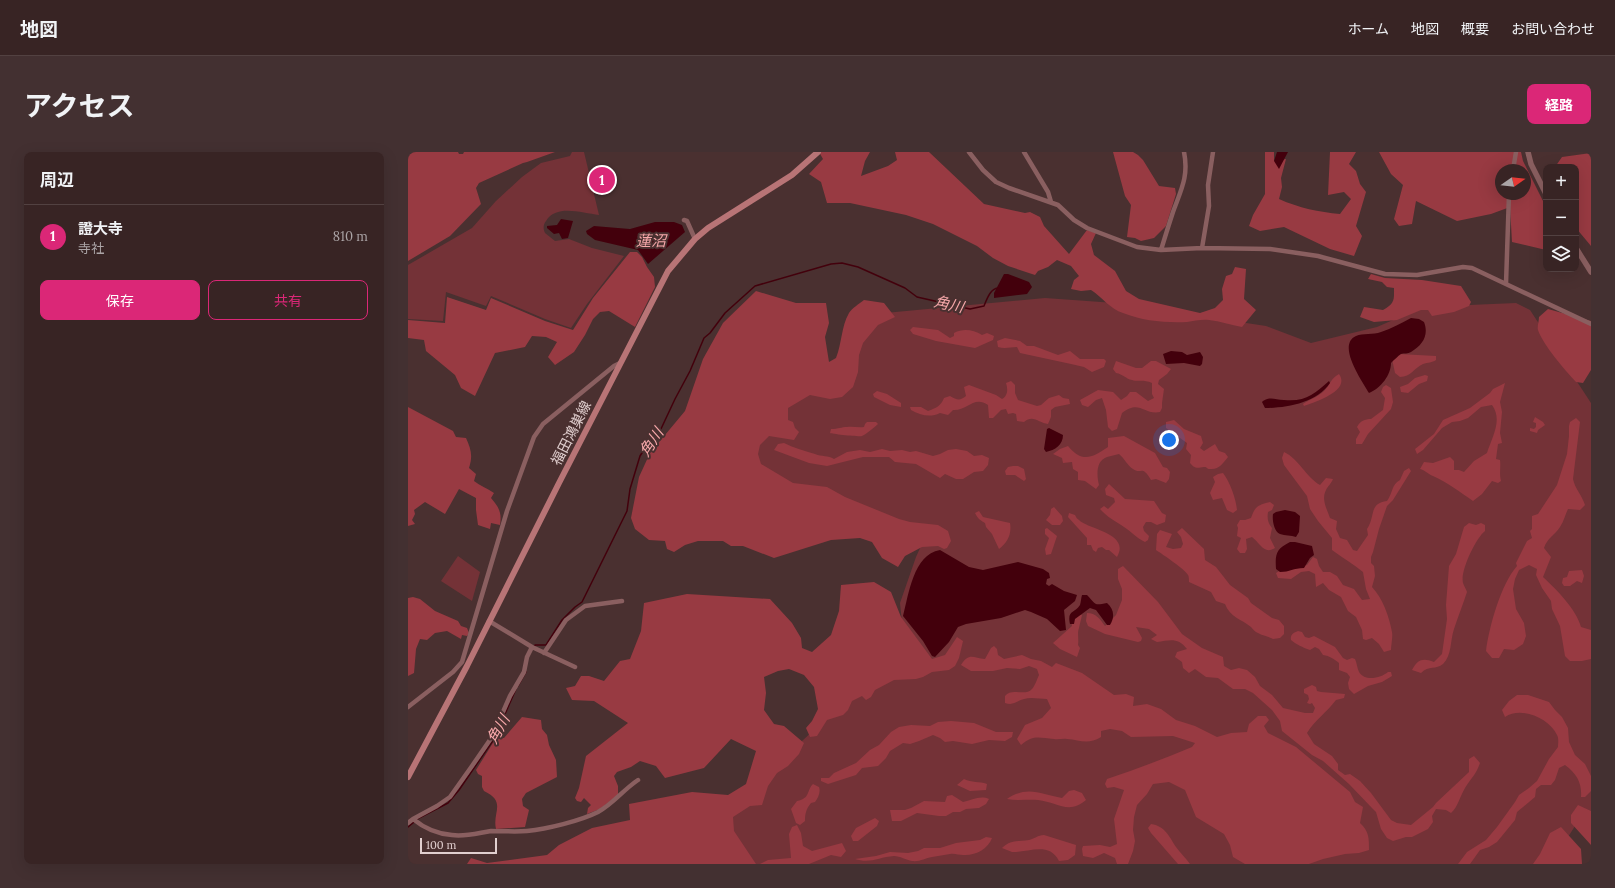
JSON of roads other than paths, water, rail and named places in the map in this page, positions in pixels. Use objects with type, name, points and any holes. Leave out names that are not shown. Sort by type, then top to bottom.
[{"type":"main road","name":"福田鴻巣線","points":[[408,777],[464,664],[489,621],[665,277],[679,257],[695,239],[708,228],[792,175],[818,152]]},
{"type":"street","points":[[969,152],[983,170],[996,182],[1009,188],[1052,202],[1062,208],[1074,220],[1087,228],[1127,243],[1161,250],[1202,248],[1270,249],[1299,252],[1385,274],[1417,275],[1456,268],[1469,268],[1591,324]]},
{"type":"street","points":[[1024,152],[1048,192],[1052,202]]},
{"type":"street","points":[[1161,250],[1184,184],[1186,166],[1184,152]]},
{"type":"street","points":[[1202,248],[1210,206],[1208,185],[1213,152]]},
{"type":"street","points":[[1514,164],[1516,152]]},
{"type":"street","points":[[1528,152],[1531,164],[1543,188]]},
{"type":"street","points":[[1506,284],[1509,200]]},
{"type":"street","points":[[684,220],[686,221],[695,239]]},
{"type":"street","points":[[1579,253],[1591,272]]},
{"type":"street","points":[[408,707],[464,664],[507,511],[534,437],[543,424],[614,366],[620,363]]},
{"type":"street","points":[[544,653],[566,620],[585,606],[622,601]]},
{"type":"street","points":[[489,621],[532,647],[575,667]]},
{"type":"street","points":[[408,823],[450,798],[492,737],[510,696],[524,672],[527,657],[532,647]]},
{"type":"street","points":[[413,819],[432,831],[452,835],[541,829],[595,813],[610,805],[626,789],[638,780]]},
{"type":"water","points":[[1277,152],[1288,152],[1279,169],[1274,161]]},
{"type":"water","points":[[561,219],[573,221],[568,238],[562,239],[559,233],[554,234],[547,228],[547,226],[557,225]]},
{"type":"water","name":"蓮沼","points":[[655,222],[674,222],[682,225],[685,232],[648,264],[638,250],[595,240],[587,234],[586,231],[594,226],[630,229]]},
{"type":"water","points":[[1004,274],[1008,274],[1029,282],[1032,287],[1027,294],[994,298],[994,293]]},
{"type":"water","points":[[1411,318],[1419,319],[1424,322],[1426,331],[1422,343],[1410,353],[1401,354],[1393,361],[1384,381],[1378,388],[1369,393],[1353,364],[1349,347],[1351,341],[1356,336],[1385,331]]},
{"type":"water","points":[[1171,351],[1182,352],[1187,355],[1200,352],[1203,357],[1202,364],[1200,366],[1184,363],[1166,364],[1163,354]]},
{"type":"water","points":[[1329,381],[1330,383],[1324,390],[1309,400],[1300,403],[1282,407],[1265,408],[1262,402],[1271,398],[1281,400],[1298,400],[1314,393]]},
{"type":"water","points":[[1049,428],[1063,435],[1063,439],[1058,446],[1046,452],[1044,449],[1047,429]]},
{"type":"water","points":[[1285,510],[1295,512],[1300,516],[1299,532],[1296,537],[1280,534],[1276,531],[1273,522],[1273,514]]},
{"type":"water","points":[[1290,542],[1312,546],[1314,555],[1310,558],[1304,568],[1280,572],[1276,569],[1277,552]]},
{"type":"water","points":[[940,550],[969,567],[983,570],[1018,562],[1043,569],[1049,573],[1050,578],[1047,579],[1046,584],[1049,586],[1052,584],[1064,591],[1077,595],[1075,601],[1064,610],[1066,630],[1060,631],[1047,619],[1025,610],[1001,618],[966,624],[958,627],[949,642],[935,657],[932,656],[923,641],[903,616],[910,587],[918,567],[931,553]]},
{"type":"water","points":[[1082,595],[1087,595],[1095,604],[1107,603],[1109,605],[1113,613],[1113,619],[1110,625],[1107,625],[1096,610],[1090,608],[1075,619],[1074,624],[1070,624],[1069,616],[1080,605]]},
{"type":"waterway","name":"角川","points":[[534,648],[535,645],[546,645],[562,620],[582,602],[627,511],[630,489],[640,456],[647,445],[660,431],[690,371],[704,338],[710,333],[725,313],[755,286],[831,264],[842,263],[858,267],[905,288],[917,297],[970,309],[984,306],[991,292],[998,288]]},
{"type":"waterway","name":"角川","points":[[518,686],[526,672]]},
{"type":"waterway","name":"角川","points":[[408,827],[419,818],[448,803],[459,790],[494,739],[516,689]]},
{"type":"place","name":"證大寺","points":[[602,180]]}]
